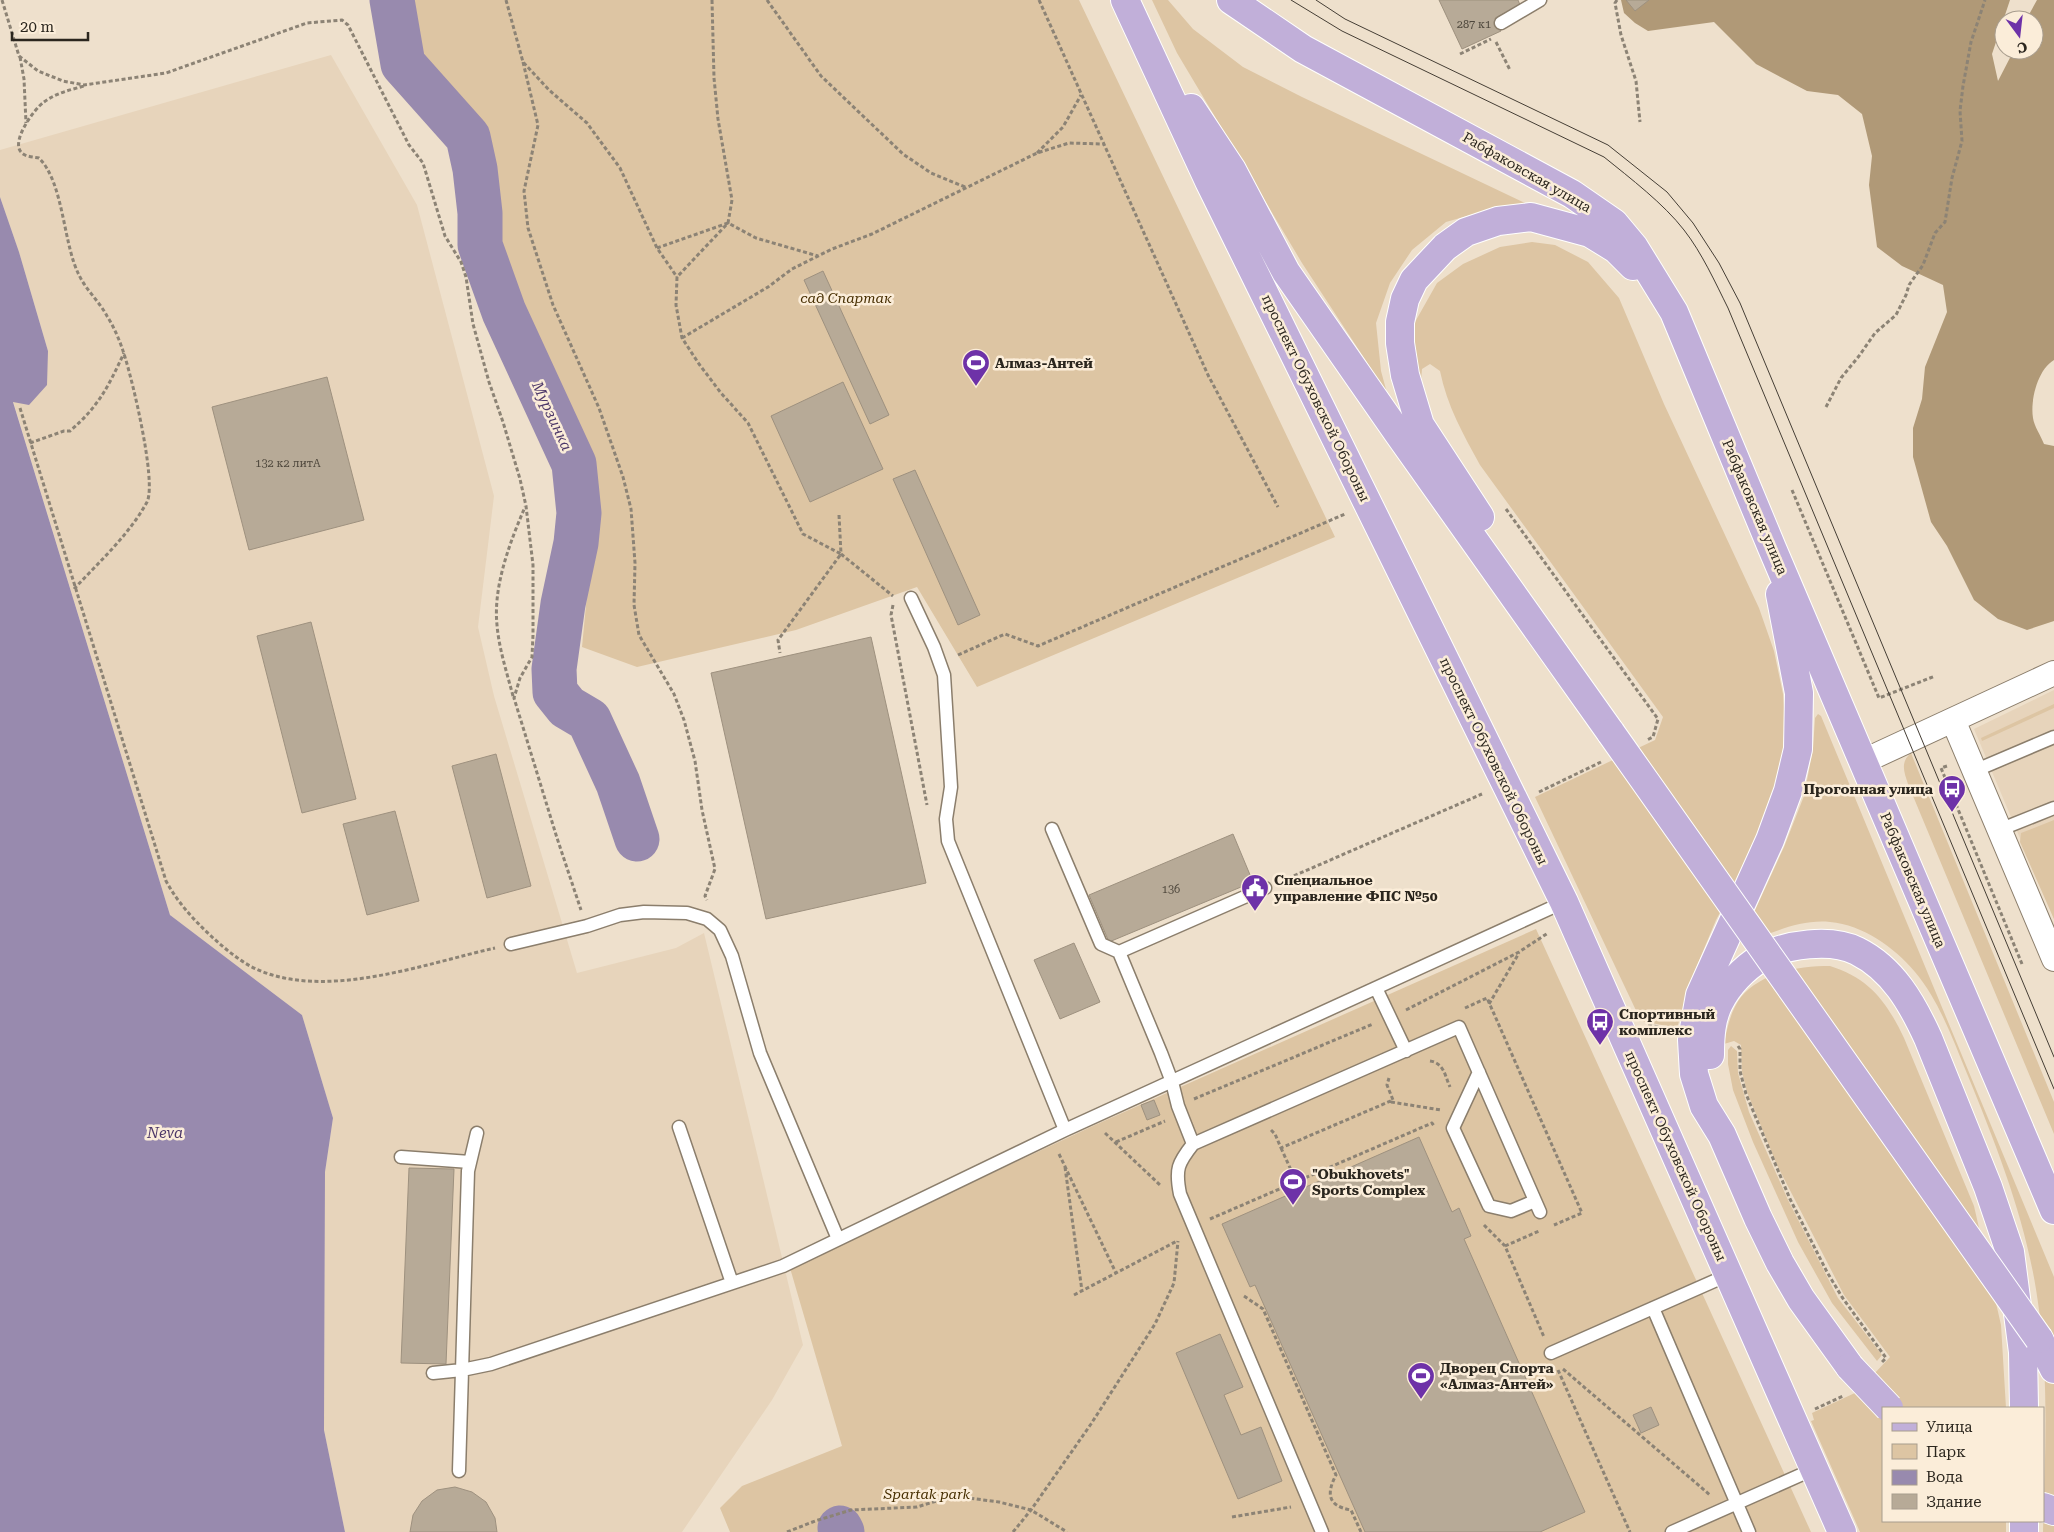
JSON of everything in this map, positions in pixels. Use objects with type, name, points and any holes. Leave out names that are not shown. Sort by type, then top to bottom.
[{"type":"main road","name":"проспект Обуховской Обороны","points":[[1126,0],[1209,181],[1564,902],[1842,1532]]},
{"type":"main road","name":"Рабфаковская улица","points":[[1230,0],[1303,49],[1572,194],[1614,223],[1634,247],[1674,312],[1862,762],[2054,1210]]},
{"type":"main road","points":[[1145,41],[1232,170],[1286,272],[2039,1339],[2054,1369]]},
{"type":"main road","points":[[1508,587],[1486,526],[1420,425],[1405,375],[1400,343],[1400,322],[1405,299],[1414,280],[1444,247],[1466,232],[1498,221],[1531,217],[1590,232],[1616,249],[1674,312]]},
{"type":"main road","points":[[1772,548],[1799,693],[1798,749],[1788,791],[1776,824],[1753,881],[1700,995],[1694,1019],[1692,1040],[1694,1074],[1704,1106],[1722,1135],[1780,1263],[1801,1299],[1850,1367],[1888,1407]]},
{"type":"main road","points":[[1722,1135],[1710,1057],[1710,1030],[1719,1003],[1736,977],[1761,958],[1804,944],[1818,943],[1844,946],[1857,951],[1890,975],[1904,992],[1918,1015],[1928,1038],[1988,1187],[2010,1252],[2023,1352],[2024,1407]]},
{"type":"street","points":[[1862,762],[2054,673]]},
{"type":"street","points":[[1953,720],[2054,959]]},
{"type":"lane","points":[[1501,23],[1533,2]]},
{"type":"lane","points":[[911,598],[934,647],[944,675],[951,787],[946,819],[948,841],[1065,1130]]},
{"type":"lane","points":[[1971,763],[2054,738]]},
{"type":"lane","points":[[1999,830],[2054,808]]},
{"type":"lane","points":[[1052,829],[1101,944],[1118,952],[1172,1082],[1178,1106],[1193,1144]]},
{"type":"lane","points":[[1118,952],[1265,888]]},
{"type":"lane","points":[[433,1373],[462,1370],[490,1364],[783,1266],[1065,1130],[1564,902]]},
{"type":"lane","points":[[512,944],[587,926],[620,914],[667,911],[687,913],[708,919],[720,930],[732,956],[760,1054],[838,1239]]},
{"type":"lane","points":[[1376,988],[1406,1051]]},
{"type":"lane","points":[[1322,1532],[1180,1194],[1176,1175],[1180,1160],[1193,1144],[1459,1027],[1479,1072],[1538,1206],[1511,1212],[1489,1206],[1452,1128],[1479,1072]]},
{"type":"lane","points":[[679,1127],[732,1283]]},
{"type":"lane","points":[[459,1471],[468,1171],[477,1133]]},
{"type":"lane","points":[[400,1157],[470,1162]]},
{"type":"lane","points":[[1553,1357],[1653,1308],[1728,1276]]},
{"type":"lane","points":[[1653,1308],[1738,1503],[1748,1532]]},
{"type":"lane","points":[[1672,1532],[1814,1469]]},
{"type":"path","points":[[2,0],[20,56],[24,79],[26,123]]},
{"type":"path","points":[[506,0],[538,125],[524,191],[528,228],[553,305],[599,408],[623,477],[631,509],[635,563],[634,605],[639,635],[674,694],[696,761],[702,810],[715,869],[705,896],[720,930]]},
{"type":"path","points":[[676,277],[728,223],[732,200],[718,119],[714,78],[712,0]]},
{"type":"path","points":[[767,0],[821,76],[904,154],[931,173],[965,187]]},
{"type":"path","points":[[1039,0],[1208,375],[1278,507]]},
{"type":"path","points":[[1617,0],[1615,3],[1622,34],[1636,81],[1640,122]]},
{"type":"path","points":[[1826,407],[1841,378],[1875,333],[1896,315],[1909,285],[1923,264],[1935,233],[1945,222],[1952,178],[1962,141],[1960,111],[1963,86],[1971,42],[1985,0]]},
{"type":"path","points":[[74,589],[125,533],[148,500],[149,475],[143,435],[124,352],[107,315],[79,276],[50,176],[39,158],[25,156],[19,148],[18,142],[26,123],[42,102],[60,92],[84,85],[166,73],[306,23],[342,20],[348,25],[409,144],[423,163],[444,236],[461,262],[466,277],[473,324],[517,470],[526,506],[533,566],[532,657],[520,678],[514,698]]},
{"type":"path","points":[[1460,54],[1494,37],[1510,70]]},
{"type":"path","points":[[20,56],[38,71],[63,82],[84,85]]},
{"type":"path","points":[[523,62],[549,90],[587,123],[620,168],[657,248],[676,277],[676,305],[682,338],[698,364],[748,423],[803,534],[841,554],[894,596],[911,598]]},
{"type":"path","points":[[1037,153],[1064,127],[1081,95]]},
{"type":"path","points":[[682,338],[768,287],[792,269],[872,234],[1037,153],[1069,143],[1103,144]]},
{"type":"path","points":[[657,248],[728,223],[756,238],[818,256]]},
{"type":"path","points":[[30,442],[64,431],[70,431],[88,416],[106,391],[124,352]]},
{"type":"path","points":[[20,408],[74,589],[166,881],[177,901],[225,949],[251,966],[276,976],[306,980],[341,981],[373,977],[512,944]]},
{"type":"path","points":[[1792,490],[1879,698],[1935,676]]},
{"type":"path","points":[[526,506],[506,552],[496,613],[497,627],[514,698],[557,838],[587,926]]},
{"type":"path","points":[[958,655],[1005,634],[1038,646],[1348,512]]},
{"type":"path","points":[[780,653],[778,640],[841,554],[839,515]]},
{"type":"path","points":[[934,647],[957,646],[958,665]]},
{"type":"path","points":[[1971,763],[1941,768],[2022,964]]},
{"type":"path","points":[[1265,888],[1486,792]]},
{"type":"path","points":[[1116,1142],[1171,1118],[1178,1106],[1390,1017],[1520,952],[1552,929]]},
{"type":"path","points":[[1489,1004],[1520,952]]},
{"type":"path","points":[[1640,1024],[1675,1030]]},
{"type":"path","points":[[1731,1045],[1737,1045],[1740,1049],[1740,1072],[1746,1094],[1786,1190],[1827,1272],[1842,1297],[1886,1358],[1880,1364]]},
{"type":"path","points":[[1422,1064],[1430,1061],[1442,1067],[1451,1088]]},
{"type":"path","points":[[1281,1148],[1393,1100],[1387,1085],[1388,1079],[1392,1076]]},
{"type":"path","points":[[1389,1101],[1442,1110]]},
{"type":"path","points":[[1013,1532],[1031,1510],[1091,1424],[1155,1324],[1174,1283],[1178,1240],[1182,1231],[1432,1122],[1448,1103]]},
{"type":"path","points":[[1089,1120],[1116,1142],[1167,1193],[1180,1194]]},
{"type":"path","points":[[1432,1122],[1436,1131]]},
{"type":"path","points":[[1266,1131],[1272,1130],[1275,1134],[1296,1181]]},
{"type":"path","points":[[1064,1164],[1082,1291]]},
{"type":"path","points":[[1481,1223],[1505,1246],[1630,1532]]},
{"type":"path","points":[[1074,1295],[1178,1240]]},
{"type":"path","points":[[1239,1292],[1263,1309],[1336,1474],[1330,1492],[1331,1501],[1336,1507],[1351,1510],[1361,1532]]},
{"type":"path","points":[[1553,1357],[1725,1508]]},
{"type":"path","points":[[1809,1412],[1845,1395]]},
{"type":"path","points":[[788,1532],[815,1520],[851,1510],[917,1507],[943,1499],[961,1497],[999,1502],[1031,1510],[1067,1532]]},
{"type":"path","points":[[1232,1517],[1331,1501]]},
{"type":"shaded area","points":[[1621,0],[2010,0],[2007,10],[1994,10],[1994,48],[1992,54],[1998,81],[2009,60],[2044,60],[2044,10],[2032,10],[2037,0],[2054,0],[2054,360],[2048,364],[2036,386],[2032,411],[2035,424],[2044,444],[2054,446],[2054,621],[2027,630],[1998,619],[1974,600],[1947,546],[1931,522],[1913,457],[1913,428],[1922,399],[1925,367],[1947,312],[1943,285],[1902,266],[1877,247],[1869,185],[1872,156],[1862,114],[1838,95],[1807,91],[1756,64],[1714,22],[1648,31],[1624,13]]},
{"type":"shaded area","points":[[331,55],[417,205],[494,496],[478,627],[494,696],[577,973],[676,948],[704,933],[803,1345],[772,1400],[682,1532],[345,1532],[324,1430],[325,1172],[333,1118],[302,1015],[170,915],[13,401],[48,351],[19,252],[0,197],[0,150]]},
{"type":"shaded area","points":[[2054,690],[2054,919],[1974,729]]},
{"type":"green space","name":"сад Спартак","points":[[404,0],[1079,0],[1335,537],[977,687],[917,587],[796,630],[637,667],[582,647],[596,501],[591,470],[572,415],[539,357],[490,246],[492,205],[485,157],[473,127],[416,65],[404,36]]},
{"type":"green space","points":[[1152,0],[1168,0],[1193,29],[1243,67],[1527,204],[1488,210],[1446,222],[1412,250],[1390,283],[1376,323],[1381,371],[1387,393],[1302,263],[1177,53]]},
{"type":"green space","points":[[1532,242],[1555,245],[1588,262],[1619,298],[1664,404],[1759,608],[1774,651],[1783,694],[1785,720],[1783,749],[1776,788],[1743,870],[1716,920],[1693,975],[1677,1028],[1641,1021],[1535,797],[1655,740],[1663,717],[1480,465],[1451,408],[1440,371],[1430,364],[1422,369],[1420,392],[1414,351],[1415,322],[1437,283],[1463,264],[1500,247]]},
{"type":"green space","points":[[2054,704],[2054,708],[1982,741],[1981,738]]},
{"type":"green space","points":[[1818,714],[1821,716],[2054,1277],[2054,1532],[2043,1532],[2046,1421],[2044,1365],[2039,1310],[2028,1250],[2011,1191],[1980,1105],[1939,1009],[1924,984],[1898,954],[1866,933],[1842,924],[1819,922],[1797,925],[1744,944],[1740,943],[1784,847],[1804,796],[1813,749],[1815,718]]},
{"type":"green space","points":[[1911,753],[2054,1102],[2054,1134],[1908,784],[1904,764]]},
{"type":"green space","points":[[2054,820],[2054,919],[2020,842],[2021,833]]},
{"type":"green space","name":"\"Obukhovets\" Sports Complex","points":[[1536,929],[1811,1532],[730,1532],[720,1508],[742,1486],[842,1446],[790,1268],[1095,1125]]},
{"type":"green space","points":[[1830,966],[1856,977],[1875,993],[1898,1025],[1974,1206],[2001,1325],[2006,1407],[1882,1407],[1882,1522],[2006,1522],[2006,1532],[1860,1532],[1811,1421],[1814,1420],[1812,1413],[1857,1392],[1890,1357],[1844,1295],[1777,1165],[1747,1092],[1742,1072],[1741,1045],[1734,1041],[1724,1044],[1732,1013],[1741,997],[1750,988],[1770,976],[1806,967]]},
{"type":"green space","points":[[1731,1046],[1737,1051],[1738,1073],[1749,1112],[1788,1200],[1838,1298],[1882,1355],[1877,1361],[1832,1303],[1798,1242],[1753,1142],[1733,1090],[1728,1064],[1728,1050]]},
{"type":"water","name":"Neva","points":[[0,197],[19,252],[48,351],[47,385],[29,405],[13,402],[170,915],[302,1015],[333,1118],[325,1172],[324,1430],[345,1532],[0,1532]]},
{"type":"building","points":[[1439,0],[1518,0],[1520,5],[1495,18],[1501,31],[1462,49]]},
{"type":"building","points":[[1626,0],[1649,0],[1635,11]]},
{"type":"building","points":[[823,271],[889,415],[870,424],[804,280]]},
{"type":"building","points":[[327,377],[364,520],[249,550],[212,407]]},
{"type":"building","points":[[843,382],[883,469],[810,502],[771,416]]},
{"type":"building","points":[[915,470],[980,615],[958,625],[893,479]]},
{"type":"building","points":[[311,622],[356,799],[302,813],[257,636]]},
{"type":"building","points":[[871,637],[926,883],[766,919],[711,673]]},
{"type":"building","points":[[496,754],[531,886],[487,898],[452,766]]},
{"type":"building","points":[[395,811],[419,901],[367,915],[343,824]]},
{"type":"building","points":[[1233,834],[1253,882],[1109,942],[1089,895]]},
{"type":"building","points":[[1074,943],[1100,1002],[1060,1019],[1034,960]]},
{"type":"building","points":[[1154,1100],[1160,1115],[1147,1120],[1141,1105]]},
{"type":"building","name":"Дворец Спорта «Алмаз-Антей»","points":[[1419,1137],[1452,1212],[1459,1208],[1471,1236],[1464,1239],[1585,1512],[1540,1532],[1365,1532],[1255,1285],[1250,1287],[1222,1224]]},
{"type":"building","points":[[409,1168],[454,1169],[446,1364],[401,1363]]},
{"type":"building","points":[[1220,1334],[1243,1387],[1224,1395],[1241,1435],[1261,1427],[1282,1481],[1238,1499],[1176,1353]]},
{"type":"building","points":[[1651,1407],[1659,1425],[1641,1433],[1633,1415]]},
{"type":"building","points":[[455,1487],[472,1492],[486,1502],[495,1518],[497,1532],[410,1532],[413,1515],[422,1501],[437,1490]]},
{"type":"waterway","name":"Мурзинка","points":[[392,0],[403,64],[468,137],[475,169],[480,213],[480,245],[504,312],[574,464],[579,513],[576,543],[563,604],[554,669],[555,692],[567,707],[589,720],[618,783],[637,839]]},
{"type":"waterway","name":"Мурзинка","points":[[840,1528],[842,1532]]},
{"type":"tram line","points":[[1291,0],[1342,31],[1604,157],[1657,201],[1691,239],[1728,308],[2054,1089]]},
{"type":"tram line","points":[[1316,0],[1345,19],[1608,145],[1667,192],[1693,223],[1719,263],[1740,303],[2054,1057]]},
{"type":"place","name":"Алмаз-Антей","points":[[976,387]]},
{"type":"place","name":"Прогонная улица","points":[[1952,813]]},
{"type":"place","name":"Специальное управление ФПС №50","points":[[1255,912]]},
{"type":"place","name":"Спортивный комплекс","points":[[1600,1046]]},
{"type":"place","name":"\"Obukhovets\" Sports Complex","points":[[1293,1206]]},
{"type":"place","name":"Дворец Спорта «Алмаз-Антей»","points":[[1421,1400]]},
{"type":"park label","name":"Spartak park","points":[[927,1494]]}]
